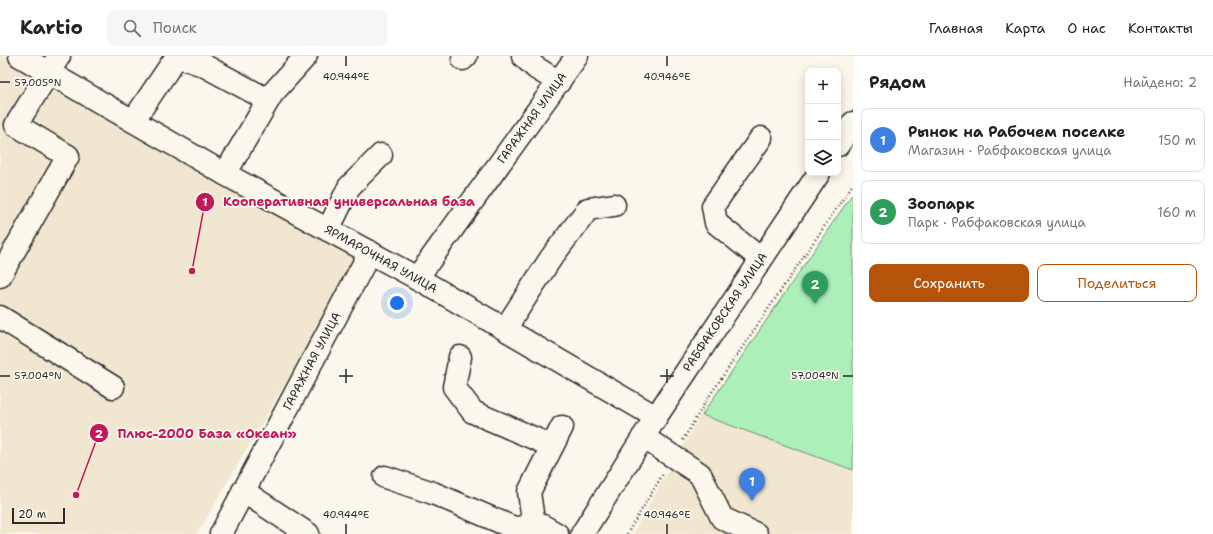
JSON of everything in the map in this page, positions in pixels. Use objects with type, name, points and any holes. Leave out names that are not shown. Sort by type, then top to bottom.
[{"type":"street","name":"ЯРМАРОЧНАЯ УЛИЦА","points":[[20,56],[54,64],[133,122],[225,174],[417,278],[656,417]]},
{"type":"street","points":[[133,122],[177,56],[202,65],[268,100]]},
{"type":"street","points":[[225,174],[268,100],[306,56]]},
{"type":"street","points":[[523,56],[536,68],[559,82]]},
{"type":"street","name":"ГАРАЖНАЯ УЛИЦА","points":[[417,278],[577,56]]},
{"type":"street","points":[[0,276],[68,156],[16,125],[54,64]]},
{"type":"street","points":[[841,141],[853,123]]},
{"type":"street","points":[[761,138],[713,206],[716,223],[761,259]]},
{"type":"street","points":[[328,230],[349,187],[381,155]]},
{"type":"street","name":"РАБФАКОВСКАЯ УЛИЦА","points":[[582,534],[656,417],[817,176]]},
{"type":"street","points":[[505,329],[551,258],[588,209],[614,205]]},
{"type":"street","name":"ГАРАЖНАЯ УЛИЦА","points":[[221,534],[370,252]]},
{"type":"street","points":[[0,317],[113,387]]},
{"type":"street","points":[[460,357],[454,387],[474,412],[557,437],[529,492],[534,527]]},
{"type":"street","points":[[643,437],[700,474],[722,518],[756,534]]},
{"type":"street","points":[[385,477],[433,493],[514,528],[543,526],[557,534]]},
{"type":"street","points":[[243,491],[308,534]]},
{"type":"path","points":[[627,534],[706,401],[853,184]]},
{"type":"shaded area","points":[[0,56],[3,56],[360,256],[197,534],[0,534]]},
{"type":"shaded area","points":[[707,404],[853,467],[853,534],[632,534]]},
{"type":"green space","points":[[853,193],[853,470],[702,415]]},
{"type":"place","name":"Кооперативная универсальная база","points":[[192,271]]},
{"type":"place","name":"Зоопарк","points":[[815,304]]},
{"type":"place","name":"Плюс-2000 База «Океан»","points":[[76,495]]},
{"type":"place","name":"Рынок на Рабочем поселке","points":[[752,501]]}]
